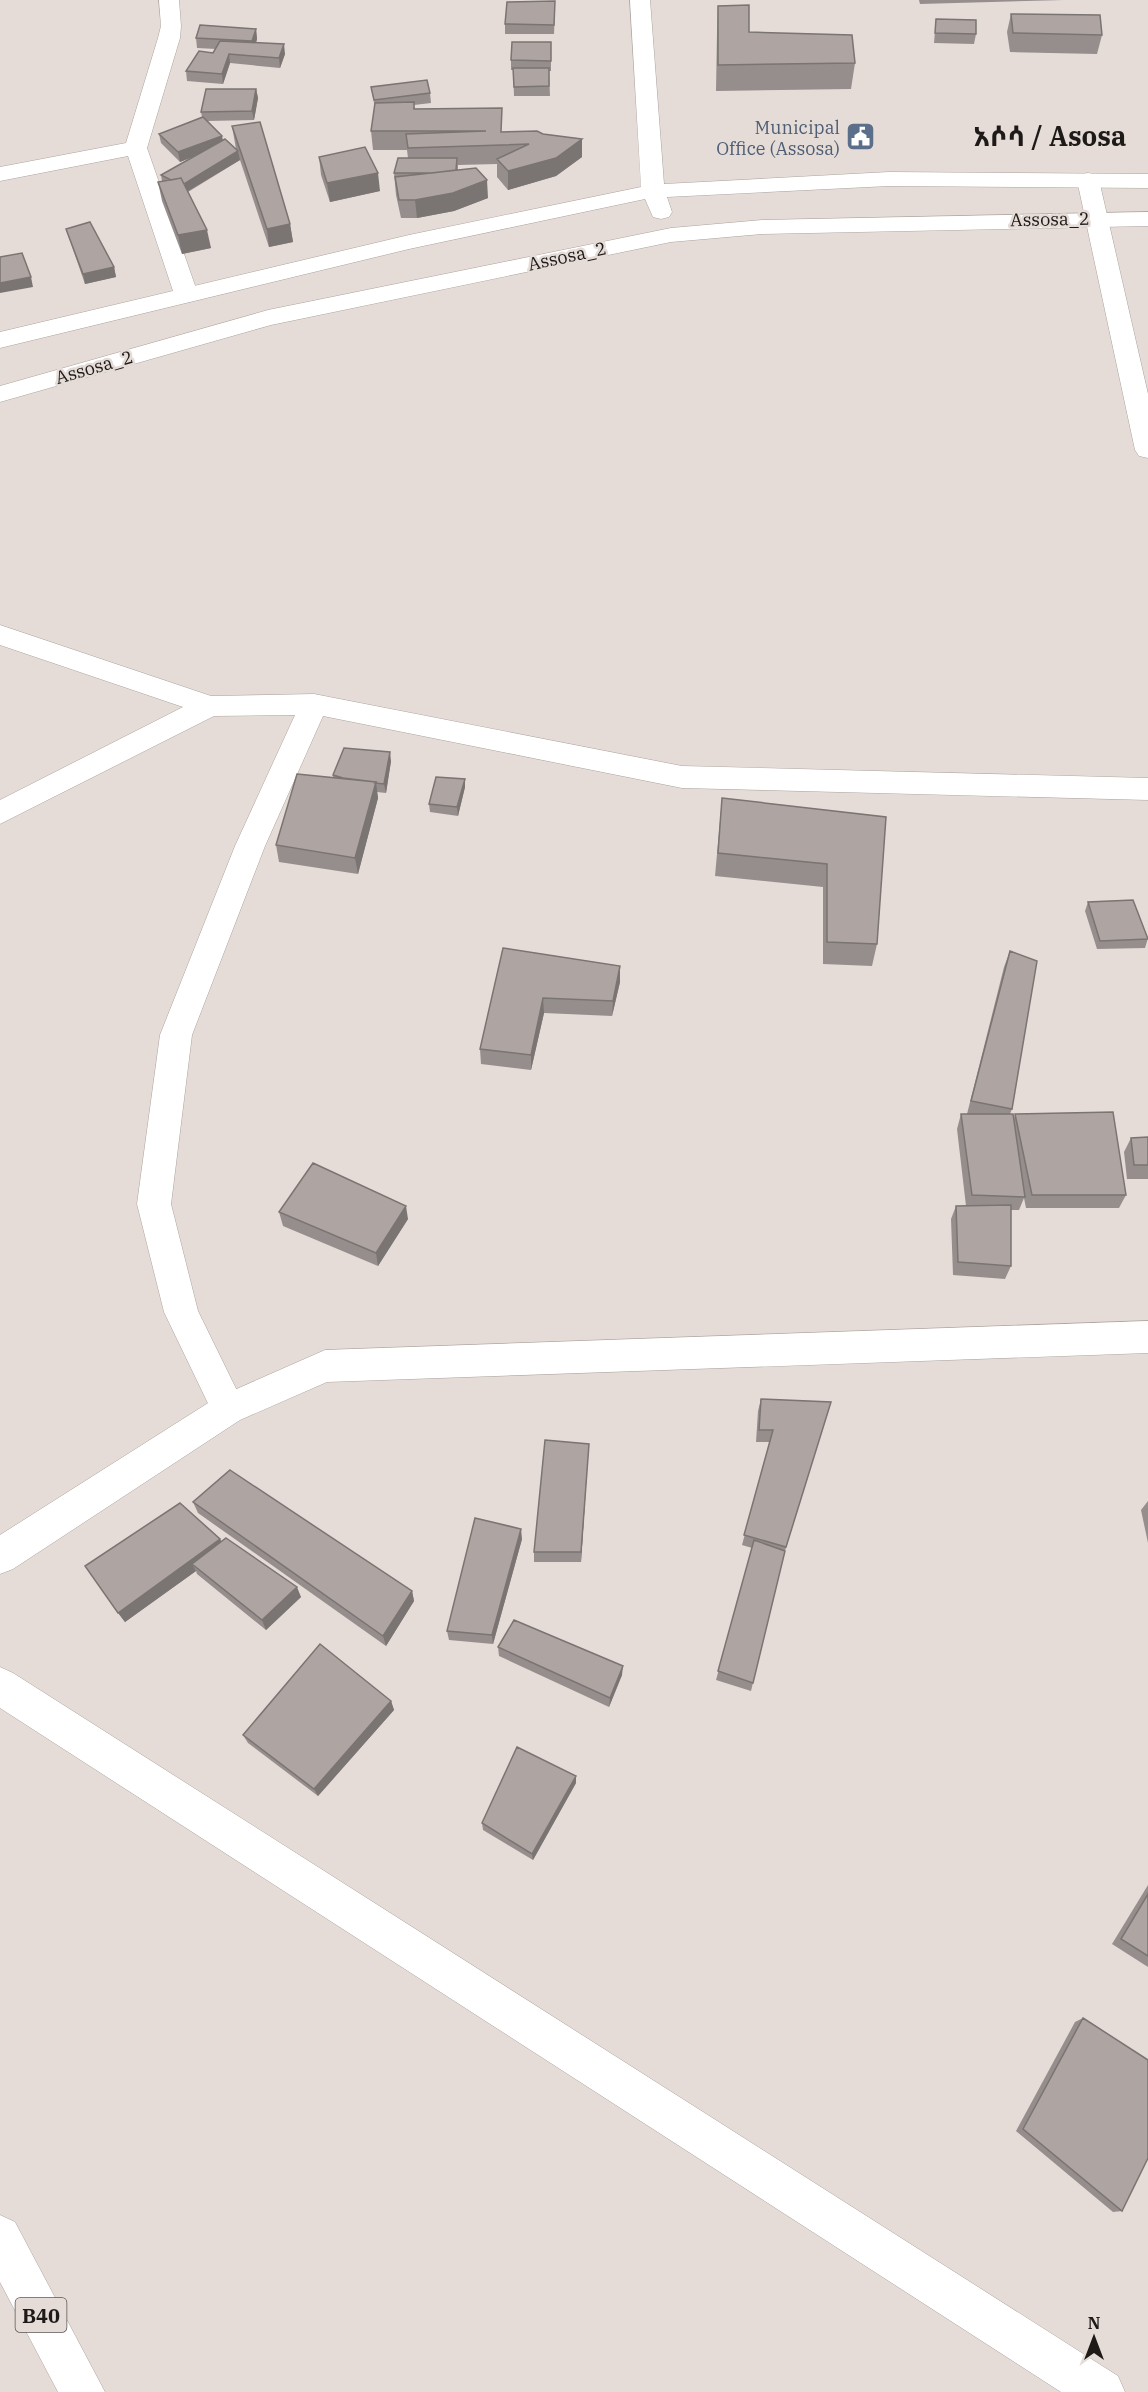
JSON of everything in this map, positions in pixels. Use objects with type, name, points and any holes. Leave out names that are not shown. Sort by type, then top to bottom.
[{"type":"main road","points":[[170,0],[169,38],[136,148],[186,294]]},
{"type":"main road","points":[[640,0],[653,191],[670,235]]},
{"type":"main road","points":[[0,174],[136,148]]},
{"type":"main road","name":"Assosa_2","points":[[0,340],[409,242],[653,191],[889,179],[1148,181]]},
{"type":"main road","points":[[1088,180],[1146,435]]},
{"type":"main road","name":"Assosa_2","points":[[0,394],[268,318],[670,235],[762,227],[1097,218],[1148,219]]},
{"type":"main road","points":[[0,635],[210,706],[314,704],[682,777],[1148,789]]},
{"type":"main road","points":[[228,1408],[181,1312],[154,1204],[176,1035],[250,846],[314,704]]},
{"type":"main road","points":[[0,813],[210,706]]},
{"type":"main road","points":[[0,1556],[228,1408],[325,1366],[1148,1337]]},
{"type":"main road","points":[[0,1686],[1102,2392]]},
{"type":"main road","name":"B40","points":[[0,2237],[82,2392]]},
{"type":"building","points":[[555,1],[554,25],[505,24],[507,2]]},
{"type":"building","points":[[749,5],[749,32],[852,35],[855,63],[718,65],[718,6]]},
{"type":"building","points":[[1011,14],[1100,15],[1102,35],[1013,33]]},
{"type":"building","points":[[936,19],[976,20],[976,34],[935,33]]},
{"type":"building","points":[[200,25],[256,29],[252,41],[196,38]]},
{"type":"building","points":[[220,41],[284,44],[279,58],[229,54],[222,74],[186,71],[199,51],[213,53]]},
{"type":"building","points":[[512,42],[551,42],[551,61],[511,60]]},
{"type":"building","points":[[513,68],[549,68],[549,86],[514,87]]},
{"type":"building","points":[[427,80],[430,93],[374,100],[371,87]]},
{"type":"building","points":[[206,89],[256,89],[252,111],[201,112]]},
{"type":"building","points":[[414,102],[414,109],[502,108],[501,132],[537,131],[543,134],[582,139],[556,158],[508,171],[497,159],[529,144],[408,148],[406,134],[486,131],[371,131],[375,103]]},
{"type":"building","points":[[203,117],[222,136],[178,152],[159,134]]},
{"type":"building","points":[[260,122],[290,224],[267,229],[232,126]]},
{"type":"building","points":[[225,139],[238,151],[184,184],[181,178],[171,180],[161,175]]},
{"type":"building","points":[[365,147],[378,173],[327,183],[319,157]]},
{"type":"building","points":[[398,158],[457,158],[456,170],[432,173],[394,173]]},
{"type":"building","points":[[476,168],[487,180],[453,193],[415,200],[399,200],[395,177]]},
{"type":"building","points":[[181,178],[207,230],[178,235],[158,182]]},
{"type":"building","points":[[90,222],[114,267],[83,274],[66,229]]},
{"type":"building","points":[[22,253],[31,277],[0,283],[0,257]]},
{"type":"building","points":[[344,748],[390,752],[384,784],[333,775]]},
{"type":"building","points":[[297,774],[376,782],[355,858],[276,845]]},
{"type":"building","points":[[436,777],[465,779],[457,807],[429,804]]},
{"type":"building","points":[[722,798],[886,817],[877,944],[827,942],[827,864],[718,853]]},
{"type":"building","points":[[1133,900],[1148,939],[1100,941],[1088,902]]},
{"type":"building","points":[[503,948],[620,966],[613,1001],[543,998],[531,1055],[480,1049]]},
{"type":"building","points":[[1010,951],[1037,961],[1012,1109],[971,1101]]},
{"type":"building","points":[[1113,1112],[1126,1195],[1032,1195],[1015,1114]]},
{"type":"building","points":[[961,1114],[1013,1114],[1025,1197],[972,1195]]},
{"type":"building","points":[[1148,1137],[1148,1165],[1134,1165],[1131,1138]]},
{"type":"building","points":[[313,1163],[406,1206],[376,1253],[279,1212]]},
{"type":"building","points":[[1011,1205],[1011,1266],[958,1262],[956,1206]]},
{"type":"building","points":[[761,1399],[831,1402],[786,1547],[744,1535],[773,1430],[759,1430]]},
{"type":"building","points":[[545,1440],[589,1444],[581,1552],[534,1552]]},
{"type":"building","points":[[230,1470],[412,1591],[383,1636],[193,1502]]},
{"type":"building","points":[[180,1503],[220,1539],[118,1613],[85,1566]]},
{"type":"building","points":[[475,1518],[521,1529],[492,1635],[447,1631]]},
{"type":"building","points":[[226,1538],[297,1587],[262,1620],[192,1564]]},
{"type":"building","points":[[754,1540],[785,1551],[753,1683],[718,1671]]},
{"type":"building","points":[[514,1620],[623,1666],[610,1698],[498,1647]]},
{"type":"building","points":[[320,1644],[391,1701],[314,1789],[243,1735]]},
{"type":"building","points":[[517,1747],[576,1776],[532,1854],[482,1823]]},
{"type":"building","points":[[1148,1894],[1148,1956],[1121,1939]]},
{"type":"building","points":[[1083,2018],[1148,2060],[1148,2158],[1122,2211],[1023,2129]]},
{"type":"place","name":"Municipal Office (Assosa)","points":[[861,137]]},
{"type":"district","name":"አሶሳ / Asosa","points":[[1050,135]]}]
